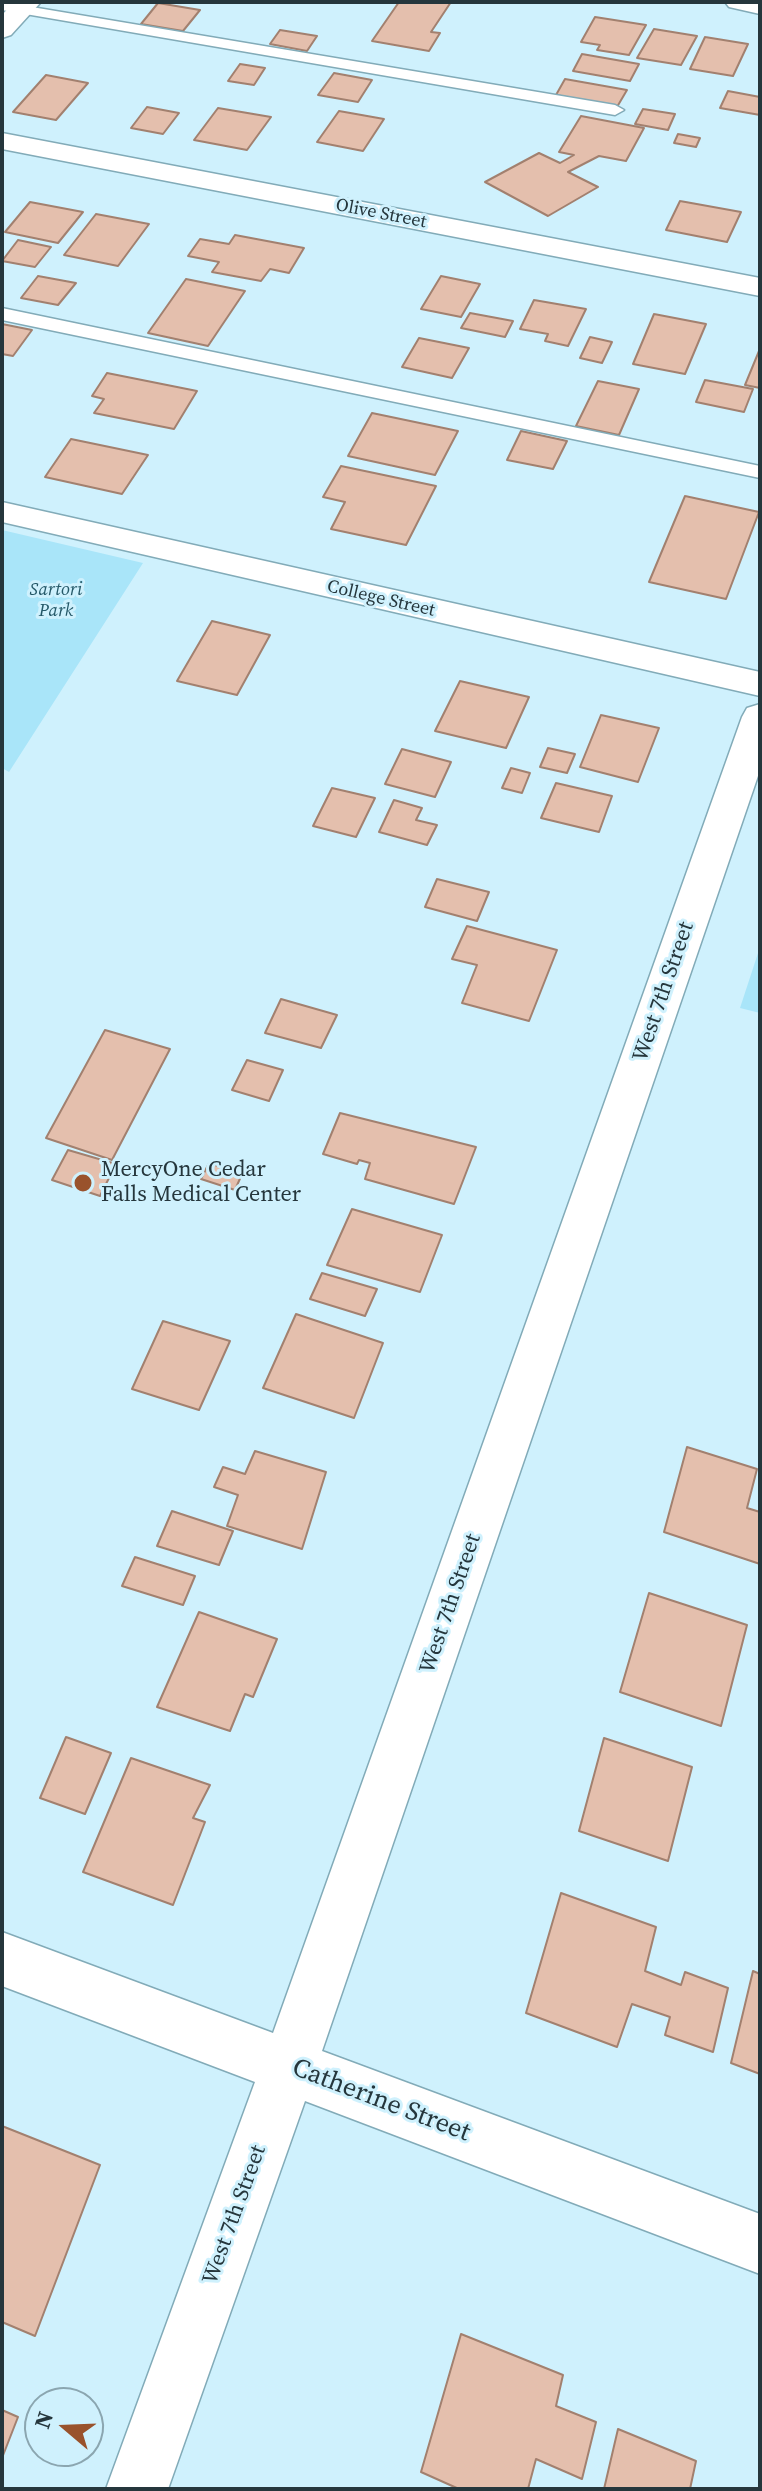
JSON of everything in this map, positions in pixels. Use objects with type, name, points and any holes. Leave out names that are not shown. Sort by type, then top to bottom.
[{"type":"street","points":[[738,2],[760,6]]},
{"type":"street","points":[[2,30],[17,5]]},
{"type":"street","name":"Olive Street","points":[[2,141],[760,287]]},
{"type":"street","name":"College Street","points":[[2,512],[760,684]]},
{"type":"street","name":"West 7th Street","points":[[137,2489],[289,2067],[760,717]]},
{"type":"street","name":"Catherine Street","points":[[2,1959],[760,2244]]},
{"type":"lane","points":[[17,5],[615,110]]},
{"type":"lane","points":[[2,314],[760,472]]},
{"type":"green space","name":"Sartori Park","points":[[2,530],[143,563],[9,772],[2,768]]},
{"type":"green space","points":[[760,947],[760,1013],[740,1008]]},
{"type":"building","points":[[399,2],[451,2],[431,32],[440,33],[429,51],[372,41]]},
{"type":"building","points":[[158,3],[200,10],[183,31],[141,24]]},
{"type":"building","points":[[595,17],[646,25],[629,55],[597,50],[600,45],[581,42]]},
{"type":"building","points":[[654,29],[697,36],[681,65],[637,58]]},
{"type":"building","points":[[280,30],[317,36],[307,51],[270,44]]},
{"type":"building","points":[[705,37],[748,44],[733,76],[690,69]]},
{"type":"building","points":[[582,54],[639,64],[630,81],[573,71]]},
{"type":"building","points":[[240,64],[265,68],[254,85],[228,81]]},
{"type":"building","points":[[334,73],[372,80],[358,102],[318,95]]},
{"type":"building","points":[[46,75],[88,83],[56,120],[13,112]]},
{"type":"building","points":[[565,79],[627,90],[617,107],[556,95]]},
{"type":"building","points":[[728,91],[760,97],[760,115],[720,108]]},
{"type":"building","points":[[147,107],[179,113],[163,134],[131,128]]},
{"type":"building","points":[[218,108],[271,117],[247,150],[194,140]]},
{"type":"building","points":[[643,109],[675,114],[668,130],[635,124]]},
{"type":"building","points":[[339,111],[384,119],[363,151],[317,142]]},
{"type":"building","points":[[581,116],[644,128],[626,161],[599,156],[568,172],[598,187],[548,216],[485,182],[539,153],[560,163],[574,155],[559,152]]},
{"type":"building","points":[[678,134],[700,138],[696,147],[674,143]]},
{"type":"building","points":[[680,201],[741,212],[727,242],[666,230]]},
{"type":"building","points":[[30,202],[83,212],[58,243],[5,232]]},
{"type":"building","points":[[96,214],[149,224],[118,266],[64,255]]},
{"type":"building","points":[[235,235],[304,248],[289,273],[270,269],[261,281],[212,272],[219,262],[188,256],[200,239],[229,244]]},
{"type":"building","points":[[18,240],[51,247],[35,267],[2,261]]},
{"type":"building","points":[[38,276],[76,283],[58,305],[21,298]]},
{"type":"building","points":[[441,276],[480,284],[461,317],[421,309]]},
{"type":"building","points":[[186,279],[245,291],[208,346],[148,333]]},
{"type":"building","points":[[534,300],[586,309],[568,346],[545,341],[548,334],[520,329]]},
{"type":"building","points":[[470,313],[513,321],[505,337],[461,328]]},
{"type":"building","points":[[654,314],[706,324],[685,374],[633,364]]},
{"type":"building","points":[[2,324],[32,330],[13,356],[2,354]]},
{"type":"building","points":[[590,337],[612,342],[602,363],[580,358]]},
{"type":"building","points":[[419,338],[469,348],[452,378],[402,367]]},
{"type":"building","points":[[760,351],[760,388],[745,385]]},
{"type":"building","points":[[107,373],[197,391],[174,429],[94,413],[104,399],[92,396]]},
{"type":"building","points":[[705,380],[753,389],[744,412],[696,402]]},
{"type":"building","points":[[598,381],[639,389],[619,435],[576,426]]},
{"type":"building","points":[[372,413],[458,431],[435,475],[348,456]]},
{"type":"building","points":[[521,431],[567,441],[553,469],[507,460]]},
{"type":"building","points":[[71,439],[148,455],[122,494],[45,477]]},
{"type":"building","points":[[341,466],[436,486],[406,545],[331,529],[345,502],[323,497]]},
{"type":"building","points":[[685,496],[759,512],[726,599],[649,582]]},
{"type":"building","points":[[212,621],[270,635],[237,695],[177,681]]},
{"type":"building","points":[[460,681],[529,697],[506,748],[435,731]]},
{"type":"building","points":[[601,715],[659,728],[638,782],[580,767]]},
{"type":"building","points":[[548,748],[575,754],[567,773],[540,767]]},
{"type":"building","points":[[402,749],[451,762],[435,797],[385,784]]},
{"type":"building","points":[[511,768],[530,773],[522,793],[502,788]]},
{"type":"building","points":[[556,783],[612,796],[599,832],[541,818]]},
{"type":"building","points":[[332,788],[375,798],[356,837],[313,826]]},
{"type":"building","points":[[394,800],[422,808],[416,820],[437,825],[427,845],[379,832]]},
{"type":"building","points":[[437,879],[489,892],[477,921],[425,907]]},
{"type":"building","points":[[467,926],[557,950],[529,1021],[462,1003],[477,965],[452,959]]},
{"type":"building","points":[[281,999],[337,1015],[321,1048],[265,1033]]},
{"type":"building","points":[[105,1030],[170,1049],[112,1160],[46,1138]]},
{"type":"building","points":[[247,1060],[283,1070],[269,1101],[232,1090]]},
{"type":"building","points":[[340,1113],[476,1147],[454,1204],[365,1179],[370,1163],[359,1160],[357,1164],[323,1154]]},
{"type":"building","points":[[68,1150],[116,1164],[100,1196],[52,1180]]},
{"type":"building","points":[[209,1163],[242,1174],[235,1190],[201,1179]]},
{"type":"building","points":[[352,1209],[442,1235],[420,1292],[327,1265]]},
{"type":"building","points":[[322,1273],[377,1289],[365,1316],[310,1299]]},
{"type":"building","points":[[296,1314],[383,1343],[354,1418],[263,1388]]},
{"type":"building","points":[[163,1321],[230,1341],[199,1410],[132,1389]]},
{"type":"building","points":[[687,1447],[757,1469],[747,1508],[760,1512],[760,1564],[664,1532]]},
{"type":"building","points":[[255,1451],[326,1472],[302,1549],[227,1526],[238,1495],[214,1487],[223,1467],[245,1474]]},
{"type":"building","points":[[172,1511],[233,1531],[219,1565],[157,1546]]},
{"type":"building","points":[[135,1557],[195,1576],[183,1605],[122,1586]]},
{"type":"building","points":[[649,1593],[747,1625],[721,1726],[620,1692]]},
{"type":"building","points":[[199,1612],[277,1639],[253,1697],[245,1694],[230,1731],[157,1707]]},
{"type":"building","points":[[66,1737],[111,1753],[85,1814],[40,1798]]},
{"type":"building","points":[[604,1738],[692,1767],[668,1861],[579,1831]]},
{"type":"building","points":[[131,1758],[210,1785],[193,1818],[205,1822],[173,1905],[83,1872]]},
{"type":"building","points":[[561,1893],[656,1927],[645,1971],[681,1985],[685,1972],[728,1988],[713,2052],[665,2035],[670,2017],[632,2004],[617,2047],[526,2013]]},
{"type":"building","points":[[753,1971],[760,1974],[760,2074],[731,2063]]},
{"type":"building","points":[[2,2126],[100,2165],[35,2336],[2,2322]]},
{"type":"building","points":[[461,2334],[563,2375],[556,2406],[596,2422],[582,2479],[536,2459],[528,2489],[459,2489],[421,2472]]},
{"type":"building","points":[[2,2410],[18,2417],[2,2458]]},
{"type":"building","points":[[618,2429],[696,2461],[690,2489],[604,2489]]},
{"type":"place","name":"MercyOne Cedar Falls Medical Center","points":[[83,1183]]}]
